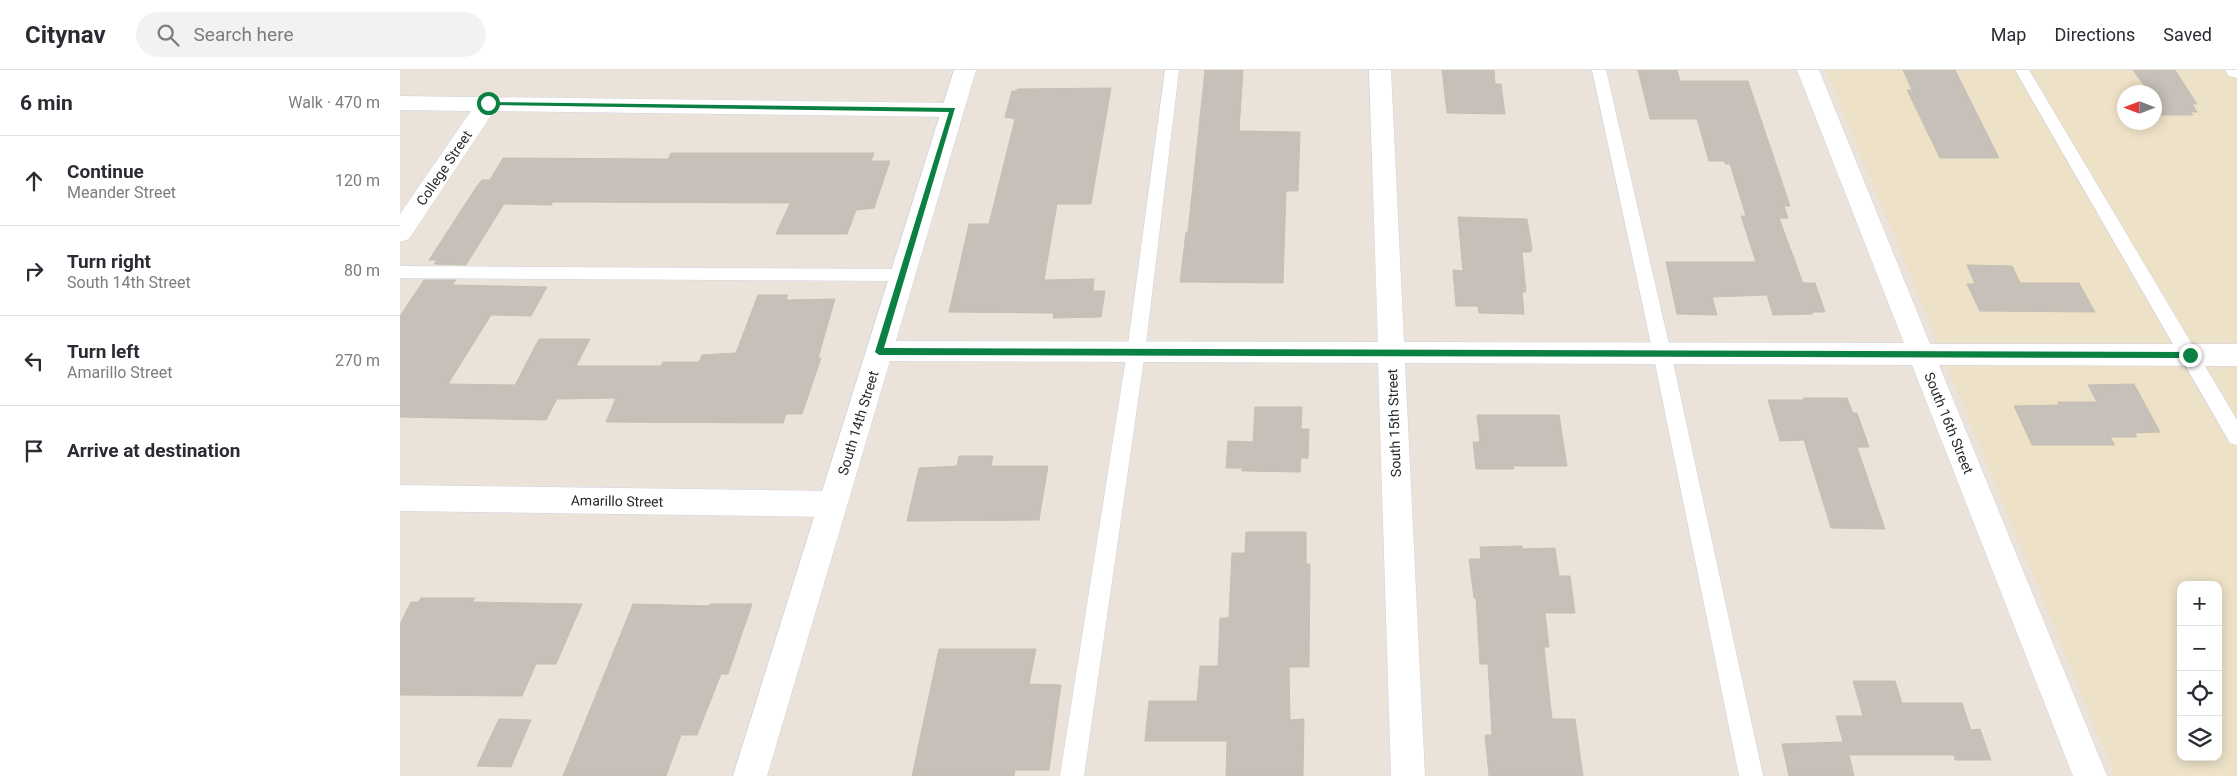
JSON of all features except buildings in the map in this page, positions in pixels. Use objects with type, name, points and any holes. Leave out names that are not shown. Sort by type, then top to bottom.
[{"type":"street","name":"South 14th Street","points":[[750,776],[965,70]]},
{"type":"street","name":"South 15th Street","points":[[1380,70],[1408,776]]},
{"type":"street","name":"South 16th Street","points":[[1808,70],[2090,776]]},
{"type":"street","points":[[400,103],[953,110]]},
{"type":"street","name":"College Street","points":[[400,233],[488,103]]},
{"type":"street","points":[[879,352],[2237,355]]},
{"type":"street","name":"Amarillo Street","points":[[400,498],[833,504]]},
{"type":"lane","points":[[1072,776],[1136,352],[1172,70]]},
{"type":"lane","points":[[1600,70],[1751,776]]},
{"type":"lane","points":[[2022,70],[2237,437]]},
{"type":"lane","points":[[400,272],[903,275]]},
{"type":"shaded area","points":[[1826,70],[2237,70],[2237,776],[2115,776]]},
{"type":"route","points":[[488,103],[953,110],[879,352],[2190,355]]}]
